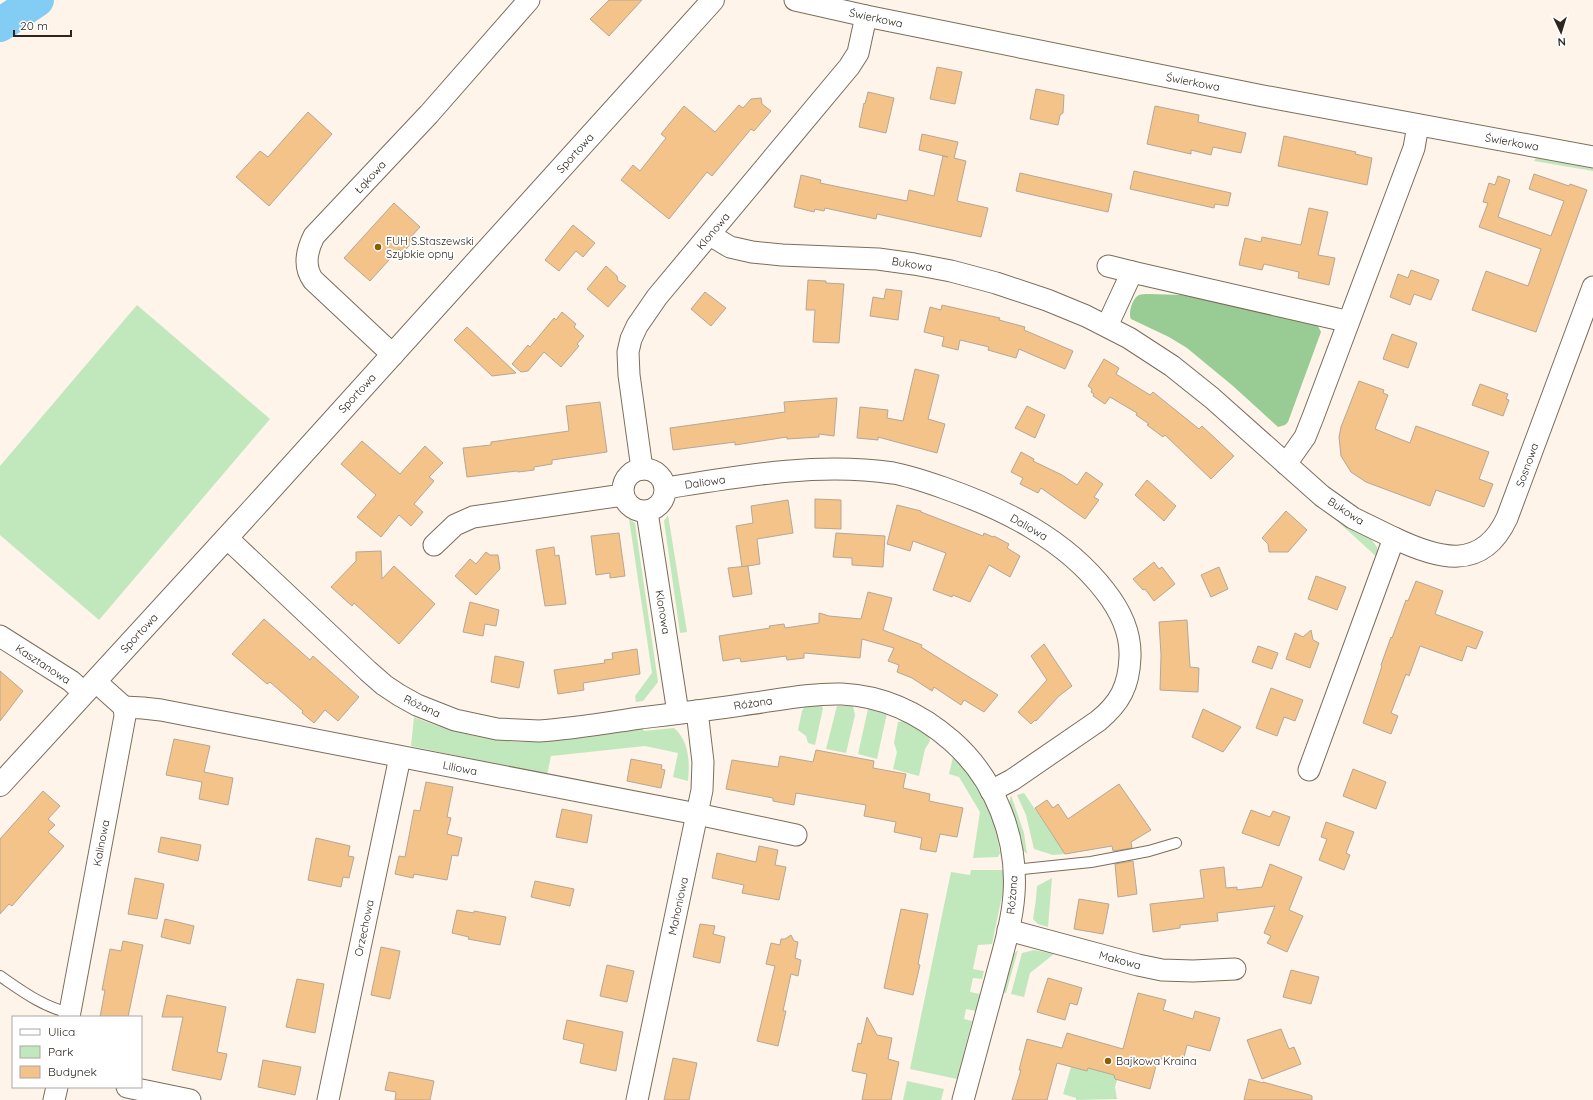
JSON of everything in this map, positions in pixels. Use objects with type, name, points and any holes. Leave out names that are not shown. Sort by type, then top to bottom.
[{"type":"street","name":"Łąkowa","points":[[393,355],[313,280],[308,273],[307,266],[309,246],[314,236],[429,114],[529,0]]},
{"type":"street","name":"Sportowa","points":[[0,785],[227,538],[713,0]]},
{"type":"street","name":"Świerkowa","points":[[795,0],[866,16],[1255,94],[1593,157]]},
{"type":"street","name":"Klonowa","points":[[642,469],[628,364],[631,339],[637,326],[645,313],[849,67],[858,53],[866,16]]},
{"type":"street","points":[[1286,464],[1305,437],[1414,148],[1418,125]]},
{"type":"street","name":"Bukowa","points":[[710,235],[730,247],[752,252],[782,255],[878,259],[951,271],[1032,295],[1107,326],[1149,351],[1193,382],[1322,496],[1338,508],[1353,518],[1394,538]]},
{"type":"street","points":[[1108,266],[1348,322]]},
{"type":"street","points":[[1107,326],[1132,272]]},
{"type":"street","name":"Sosnowa","points":[[1394,538],[1435,555],[1450,557],[1467,555],[1482,549],[1500,532],[1510,510],[1593,287]]},
{"type":"street","name":"Daliowa","points":[[666,488],[815,468],[856,469],[895,473],[954,491],[1019,520],[1054,542],[1087,569],[1114,602],[1122,617],[1128,635],[1130,651],[1129,670],[1125,686],[1118,701],[1109,712],[1098,721],[1012,780],[991,791]]},
{"type":"street","points":[[642,469],[654,471],[663,480],[666,488],[665,496],[661,504],[647,512],[639,511],[631,507],[623,494],[623,487],[626,479],[632,473],[642,469]]},
{"type":"street","points":[[434,545],[455,525],[473,517],[623,494]]},
{"type":"street","name":"Klonowa","points":[[647,512],[688,712]]},
{"type":"street","name":"Różana","points":[[227,538],[384,685],[417,705],[455,720],[497,729],[539,731],[812,695],[841,694],[874,698],[896,705],[920,716],[942,733],[965,754],[983,777],[1002,814],[1010,840],[1014,870],[1012,908],[1008,930],[963,1100]]},
{"type":"street","points":[[1309,770],[1394,538]]},
{"type":"street","name":"Kasztanowa","points":[[0,636],[71,681],[89,687]]},
{"type":"street","points":[[89,687],[124,707]]},
{"type":"street","name":"Liliowa","points":[[124,707],[161,710],[697,814],[796,835]]},
{"type":"street","name":"Kalinowa","points":[[69,1015],[123,728],[125,716],[124,707]]},
{"type":"street","name":"Mahoniowa","points":[[637,1100],[702,790],[703,772],[688,712]]},
{"type":"street","name":"Orzechowa","points":[[328,1100],[400,757]]},
{"type":"street","name":"Makowa","points":[[1008,930],[1162,970],[1193,971],[1235,969]]},
{"type":"street","points":[[54,1100],[57,1088]]},
{"type":"street","points":[[132,1088],[190,1100]]},
{"type":"lane","points":[[1014,870],[1091,862],[1149,851],[1176,844]]},
{"type":"lane","points":[[0,976],[38,1001],[69,1015]]},
{"type":"green space","points":[[1537,157],[1593,169],[1593,171],[1534,161]]},
{"type":"green space","points":[[1140,295],[1181,295],[1207,299],[1317,324],[1321,332],[1288,422],[1285,425],[1278,427],[1233,386],[1187,348],[1169,337],[1131,319],[1130,310],[1134,299]]},
{"type":"green space","points":[[137,305],[270,419],[99,620],[0,535],[0,466]]},
{"type":"green space","points":[[668,515],[687,632],[680,633],[664,521]]},
{"type":"green space","points":[[1334,518],[1371,539],[1377,547],[1379,559]]},
{"type":"green space","points":[[629,519],[635,523],[658,682],[643,701],[636,702],[635,696],[652,673]]},
{"type":"green space","points":[[806,705],[821,705],[823,708],[815,745],[808,743],[806,736],[798,730],[802,711]]},
{"type":"green space","points":[[837,706],[853,706],[855,715],[846,753],[826,749]]},
{"type":"green space","points":[[868,709],[887,713],[877,759],[858,754]]},
{"type":"green space","points":[[414,717],[456,732],[515,742],[558,740],[643,727],[644,731],[674,728],[679,733],[686,745],[689,767],[688,781],[673,777],[678,753],[645,746],[551,756],[547,775],[411,746]]},
{"type":"green space","points":[[904,721],[929,736],[930,741],[925,749],[919,776],[893,769],[897,752],[894,743],[898,722]]},
{"type":"green space","points":[[953,757],[970,775],[982,793],[990,812],[996,833],[1000,853],[998,857],[973,858],[980,812],[959,777],[949,774]]},
{"type":"green space","points":[[1024,793],[1065,854],[1053,855],[1034,849],[1026,815],[1017,795]]},
{"type":"green space","points":[[1011,795],[1024,833],[1027,854],[1022,849],[1009,804]]},
{"type":"green space","points":[[971,870],[1003,870],[1003,891],[992,944],[978,945],[973,969],[984,971],[982,979],[973,978],[970,992],[980,994],[976,1011],[966,1009],[964,1019],[972,1021],[957,1079],[910,1069],[951,872],[970,875]]},
{"type":"green space","points":[[1052,878],[1048,927],[1038,924],[1033,919],[1037,886]]},
{"type":"green space","points":[[1018,950],[1006,993],[1001,992],[1010,957]]},
{"type":"green space","points":[[1034,950],[1054,954],[1030,973],[1024,997],[1011,994],[1022,953]]},
{"type":"green space","points":[[1122,1063],[1115,1087],[1117,1099],[1076,1100],[1076,1098],[1063,1094],[1071,1067],[1087,1071],[1088,1068]]},
{"type":"green space","points":[[907,1081],[944,1089],[941,1100],[903,1100]]},
{"type":"building","points":[[609,0],[642,0],[609,36],[590,19]]},
{"type":"building","points":[[937,67],[962,72],[955,104],[930,99]]},
{"type":"building","points":[[1036,89],[1064,95],[1063,113],[1060,115],[1058,125],[1030,119]]},
{"type":"building","points":[[868,92],[894,98],[886,133],[859,127]]},
{"type":"building","points":[[761,98],[762,104],[771,111],[754,131],[751,129],[712,176],[707,172],[669,219],[621,180],[633,165],[640,171],[666,138],[661,134],[684,106],[715,132],[739,105],[743,108],[751,99]]},
{"type":"building","points":[[1155,106],[1199,115],[1198,122],[1246,133],[1241,153],[1213,147],[1211,155],[1191,150],[1191,154],[1147,144]]},
{"type":"building","points":[[308,112],[332,134],[269,206],[236,177],[260,151],[268,157]]},
{"type":"building","points":[[922,134],[958,142],[954,158],[966,161],[957,201],[988,208],[981,237],[877,214],[876,219],[825,208],[824,211],[815,209],[814,212],[794,207],[801,175],[821,180],[820,183],[907,201],[909,190],[934,196],[943,156],[948,157],[919,150]]},
{"type":"building","points":[[1284,136],[1356,152],[1355,154],[1372,158],[1367,185],[1278,166]]},
{"type":"building","points":[[1134,171],[1231,193],[1228,206],[1215,204],[1214,208],[1130,189]]},
{"type":"building","points":[[1020,173],[1112,194],[1108,212],[1016,191]]},
{"type":"building","points":[[1534,174],[1569,186],[1570,184],[1587,190],[1536,332],[1472,310],[1486,271],[1528,286],[1541,249],[1479,227],[1488,203],[1483,202],[1489,183],[1495,185],[1498,176],[1510,180],[1498,217],[1551,236],[1564,201],[1529,189]]},
{"type":"building","points":[[394,203],[420,227],[409,239],[412,242],[403,253],[399,249],[370,281],[344,258]]},
{"type":"building","points":[[1309,208],[1328,212],[1318,255],[1335,258],[1329,285],[1298,278],[1299,272],[1264,264],[1262,270],[1239,265],[1245,238],[1261,242],[1262,237],[1301,245]]},
{"type":"building","points":[[573,225],[595,243],[583,257],[576,251],[559,271],[545,260]]},
{"type":"building","points":[[606,266],[617,276],[618,281],[626,286],[608,307],[587,289]]},
{"type":"building","points":[[1411,270],[1439,280],[1431,300],[1414,294],[1410,305],[1390,297],[1398,274],[1408,278]]},
{"type":"building","points":[[808,280],[844,284],[839,343],[813,342],[815,310],[806,310]]},
{"type":"building","points":[[886,289],[902,291],[898,320],[870,316],[873,297],[884,299]]},
{"type":"building","points":[[705,292],[726,308],[711,326],[691,309]]},
{"type":"building","points":[[942,305],[1000,318],[999,320],[1025,327],[1024,330],[1073,351],[1065,369],[1019,349],[1016,358],[988,350],[989,347],[960,340],[958,350],[942,346],[944,337],[924,332],[930,307],[941,310]]},
{"type":"building","points":[[562,312],[576,324],[574,327],[584,336],[577,344],[579,346],[561,367],[544,352],[528,371],[521,372],[512,364],[528,345],[530,347],[554,318],[556,320]]},
{"type":"building","points":[[467,327],[516,373],[492,376],[454,340]]},
{"type":"building","points":[[1392,334],[1417,343],[1408,368],[1383,359]]},
{"type":"building","points":[[1104,359],[1119,368],[1116,374],[1150,395],[1153,392],[1199,429],[1202,426],[1234,456],[1211,479],[1165,435],[1163,437],[1147,425],[1149,424],[1136,415],[1137,413],[1110,397],[1105,404],[1093,396],[1094,394],[1091,392],[1092,389],[1088,386]]},
{"type":"building","points":[[915,369],[939,375],[928,419],[945,424],[937,453],[878,437],[878,440],[857,438],[860,407],[888,410],[887,418],[903,421]]},
{"type":"building","points":[[1359,381],[1384,390],[1383,393],[1388,395],[1375,429],[1410,443],[1416,426],[1489,452],[1479,479],[1493,484],[1484,507],[1436,490],[1430,506],[1366,482],[1351,472],[1341,456],[1339,437],[1341,427]]},
{"type":"building","points":[[1480,384],[1508,394],[1506,399],[1509,400],[1503,416],[1472,405]]},
{"type":"building","points":[[837,398],[834,436],[819,434],[819,437],[787,439],[787,437],[735,445],[735,442],[673,450],[670,428],[785,412],[784,402]]},
{"type":"building","points":[[600,402],[607,452],[552,460],[552,464],[534,467],[534,470],[467,477],[463,448],[491,445],[491,442],[569,431],[566,406]]},
{"type":"building","points":[[1027,406],[1045,415],[1035,438],[1015,428]]},
{"type":"building","points":[[362,441],[400,474],[425,446],[443,463],[429,477],[434,481],[414,504],[423,512],[411,526],[399,515],[381,537],[357,517],[376,495],[341,464]]},
{"type":"building","points":[[1021,452],[1034,459],[1033,461],[1062,475],[1077,485],[1086,472],[1103,484],[1094,497],[1099,500],[1085,519],[1041,488],[1038,493],[1020,484],[1023,478],[1011,472]]},
{"type":"building","points":[[1147,480],[1176,506],[1164,521],[1135,495]]},
{"type":"building","points":[[815,499],[841,500],[841,529],[815,528]]},
{"type":"building","points":[[788,500],[793,533],[757,539],[760,564],[742,567],[736,526],[753,523],[751,506]]},
{"type":"building","points":[[897,505],[921,511],[983,536],[984,533],[993,537],[994,536],[1009,544],[1007,548],[1020,556],[1010,577],[989,565],[970,602],[953,595],[952,597],[933,590],[946,553],[913,541],[910,551],[887,544]]},
{"type":"building","points":[[1286,511],[1307,530],[1288,552],[1269,552],[1268,544],[1262,538]]},
{"type":"building","points":[[619,533],[625,576],[610,578],[610,573],[596,575],[591,536]]},
{"type":"building","points":[[836,533],[885,536],[883,567],[852,565],[852,558],[833,557]]},
{"type":"building","points":[[554,547],[555,556],[559,555],[566,604],[545,606],[536,550]]},
{"type":"building","points":[[381,551],[382,579],[394,566],[435,604],[399,644],[354,603],[352,606],[331,587],[356,561],[356,552]]},
{"type":"building","points":[[486,552],[490,555],[498,555],[500,569],[476,595],[455,576],[470,559],[476,564]]},
{"type":"building","points":[[1154,562],[1159,569],[1162,567],[1175,584],[1154,601],[1145,589],[1143,590],[1133,579]]},
{"type":"building","points":[[748,566],[752,594],[733,597],[728,568]]},
{"type":"building","points":[[1219,567],[1228,589],[1211,597],[1201,575]]},
{"type":"building","points":[[1316,576],[1346,587],[1337,610],[1308,599]]},
{"type":"building","points":[[1416,581],[1443,591],[1435,614],[1483,632],[1476,649],[1467,646],[1462,661],[1420,646],[1409,676],[1406,674],[1391,713],[1398,716],[1391,734],[1363,723],[1391,637],[1392,638],[1406,600],[1408,601]]},
{"type":"building","points":[[868,592],[892,598],[883,630],[922,645],[921,647],[998,695],[984,712],[964,700],[961,705],[934,687],[932,691],[912,678],[897,672],[899,665],[888,661],[894,648],[862,639],[860,658],[804,653],[804,658],[787,660],[786,656],[741,662],[740,658],[723,661],[719,636],[770,628],[769,626],[784,624],[785,628],[819,623],[819,613],[829,616],[861,619]]},
{"type":"building","points":[[470,602],[499,610],[496,626],[485,624],[483,636],[463,632]]},
{"type":"building","points":[[264,619],[310,660],[313,656],[359,697],[338,721],[325,710],[314,723],[302,713],[303,711],[270,682],[267,684],[232,654]]},
{"type":"building","points":[[1187,620],[1190,667],[1199,668],[1198,692],[1160,690],[1161,655],[1159,622]]},
{"type":"building","points":[[1311,630],[1313,640],[1319,643],[1310,668],[1286,659],[1295,633],[1303,637]]},
{"type":"building","points":[[1044,644],[1072,686],[1059,696],[1036,721],[1035,720],[1031,724],[1018,712],[1047,680],[1031,656]]},
{"type":"building","points":[[1258,646],[1278,653],[1272,669],[1252,662]]},
{"type":"building","points":[[637,649],[640,674],[583,683],[584,690],[558,694],[554,670],[605,663],[604,660],[613,659],[612,653]]},
{"type":"building","points":[[495,656],[524,662],[519,688],[491,682]]},
{"type":"building","points":[[0,671],[23,691],[0,721]]},
{"type":"building","points":[[1271,688],[1303,700],[1295,721],[1284,717],[1277,736],[1256,728]]},
{"type":"building","points":[[1203,709],[1241,727],[1223,752],[1192,737]]},
{"type":"building","points":[[174,739],[210,746],[204,772],[233,778],[228,805],[199,799],[202,782],[166,775]]},
{"type":"building","points":[[816,750],[874,761],[873,768],[906,774],[903,788],[930,794],[929,801],[963,808],[957,837],[940,834],[936,852],[920,849],[922,838],[894,832],[896,822],[864,816],[866,805],[796,793],[794,805],[773,801],[773,798],[726,789],[732,760],[778,767],[780,756],[813,762]]},
{"type":"building","points":[[631,759],[662,765],[661,769],[665,770],[661,788],[627,781]]},
{"type":"building","points":[[1353,769],[1386,782],[1376,809],[1343,796]]},
{"type":"building","points":[[426,782],[453,787],[447,817],[451,818],[447,834],[462,838],[458,856],[452,855],[447,880],[414,874],[413,878],[395,874],[399,856],[405,857],[414,810],[420,811]]},
{"type":"building","points":[[1119,784],[1151,830],[1131,842],[1132,848],[1113,851],[1112,846],[1065,854],[1035,808],[1047,800],[1053,808],[1058,804],[1068,819]]},
{"type":"building","points":[[43,791],[60,806],[48,819],[55,825],[48,832],[64,846],[12,906],[9,904],[0,914],[0,839]]},
{"type":"building","points":[[562,809],[592,815],[587,843],[556,837]]},
{"type":"building","points":[[1251,810],[1270,817],[1273,811],[1290,817],[1279,846],[1242,833]]},
{"type":"building","points":[[1326,822],[1354,832],[1346,853],[1350,855],[1344,870],[1319,860],[1327,839],[1321,837]]},
{"type":"building","points":[[161,837],[201,845],[198,861],[158,852]]},
{"type":"building","points":[[316,838],[350,846],[348,856],[354,857],[349,878],[343,877],[341,887],[308,880]]},
{"type":"building","points":[[759,846],[778,850],[775,865],[786,867],[779,900],[742,893],[744,885],[712,878],[717,853],[756,862]]},
{"type":"building","points":[[1133,861],[1137,894],[1118,897],[1115,864]]},
{"type":"building","points":[[1270,864],[1302,877],[1289,910],[1303,916],[1287,952],[1267,943],[1271,936],[1264,933],[1275,906],[1217,913],[1218,921],[1180,925],[1180,928],[1153,932],[1150,904],[1204,898],[1200,870],[1224,867],[1226,888],[1237,887],[1237,890],[1262,887]]},
{"type":"building","points":[[135,878],[164,884],[157,919],[128,914]]},
{"type":"building","points":[[535,881],[574,889],[570,906],[531,897]]},
{"type":"building","points":[[1079,899],[1109,904],[1103,934],[1074,929]]},
{"type":"building","points":[[901,909],[928,914],[918,964],[920,965],[913,995],[884,988]]},
{"type":"building","points":[[457,910],[474,913],[474,911],[506,917],[500,945],[468,939],[469,937],[452,933]]},
{"type":"building","points":[[165,919],[194,926],[190,944],[161,937]]},
{"type":"building","points":[[700,924],[715,926],[713,934],[725,937],[720,963],[693,957]]},
{"type":"building","points":[[791,935],[794,941],[798,942],[795,958],[801,960],[798,976],[791,974],[783,1011],[786,1011],[778,1046],[757,1041],[775,966],[766,964],[771,943],[780,945],[781,939],[785,939]]},
{"type":"building","points":[[123,941],[143,945],[128,1016],[100,1016],[105,990],[102,990],[110,949],[121,951]]},
{"type":"building","points":[[381,947],[400,951],[390,999],[371,995]]},
{"type":"building","points":[[607,965],[634,971],[627,1002],[600,996]]},
{"type":"building","points":[[1291,970],[1319,977],[1311,1004],[1283,997]]},
{"type":"building","points":[[1048,978],[1082,988],[1077,1005],[1070,1003],[1065,1020],[1037,1012]]},
{"type":"building","points":[[297,979],[324,984],[315,1033],[286,1027]]},
{"type":"building","points":[[1138,993],[1166,1000],[1163,1010],[1193,1019],[1195,1011],[1220,1018],[1210,1051],[1187,1045],[1182,1065],[1158,1058],[1150,1089],[1115,1079],[1114,1075],[1088,1068],[1087,1071],[1057,1063],[1047,1100],[1012,1100],[1021,1070],[1019,1070],[1027,1039],[1062,1048],[1067,1033],[1123,1049]]},
{"type":"building","points":[[167,995],[226,1007],[217,1052],[227,1054],[221,1080],[172,1070],[183,1017],[162,1017]]},
{"type":"building","points":[[867,1017],[877,1035],[892,1038],[888,1059],[899,1062],[891,1100],[862,1100],[867,1074],[852,1071],[858,1043],[861,1044]]},
{"type":"building","points":[[567,1020],[623,1032],[616,1071],[580,1063],[584,1044],[563,1039]]},
{"type":"building","points":[[1281,1029],[1289,1049],[1294,1047],[1301,1064],[1262,1079],[1247,1040]]},
{"type":"building","points":[[673,1058],[697,1063],[689,1100],[664,1100]]},
{"type":"building","points":[[263,1060],[301,1067],[295,1095],[258,1087]]},
{"type":"building","points":[[389,1072],[434,1081],[430,1100],[395,1100],[396,1092],[385,1090]]},
{"type":"building","points":[[1249,1079],[1310,1095],[1312,1096],[1312,1100],[1244,1100]]},
{"type":"waterway","points":[[0,25],[37,0]]},
{"type":"place","name":"FUH S.Staszewski Szybkie opny","points":[[378,247]]},
{"type":"place","name":"Bajkowa Kraina","points":[[1108,1061]]}]
